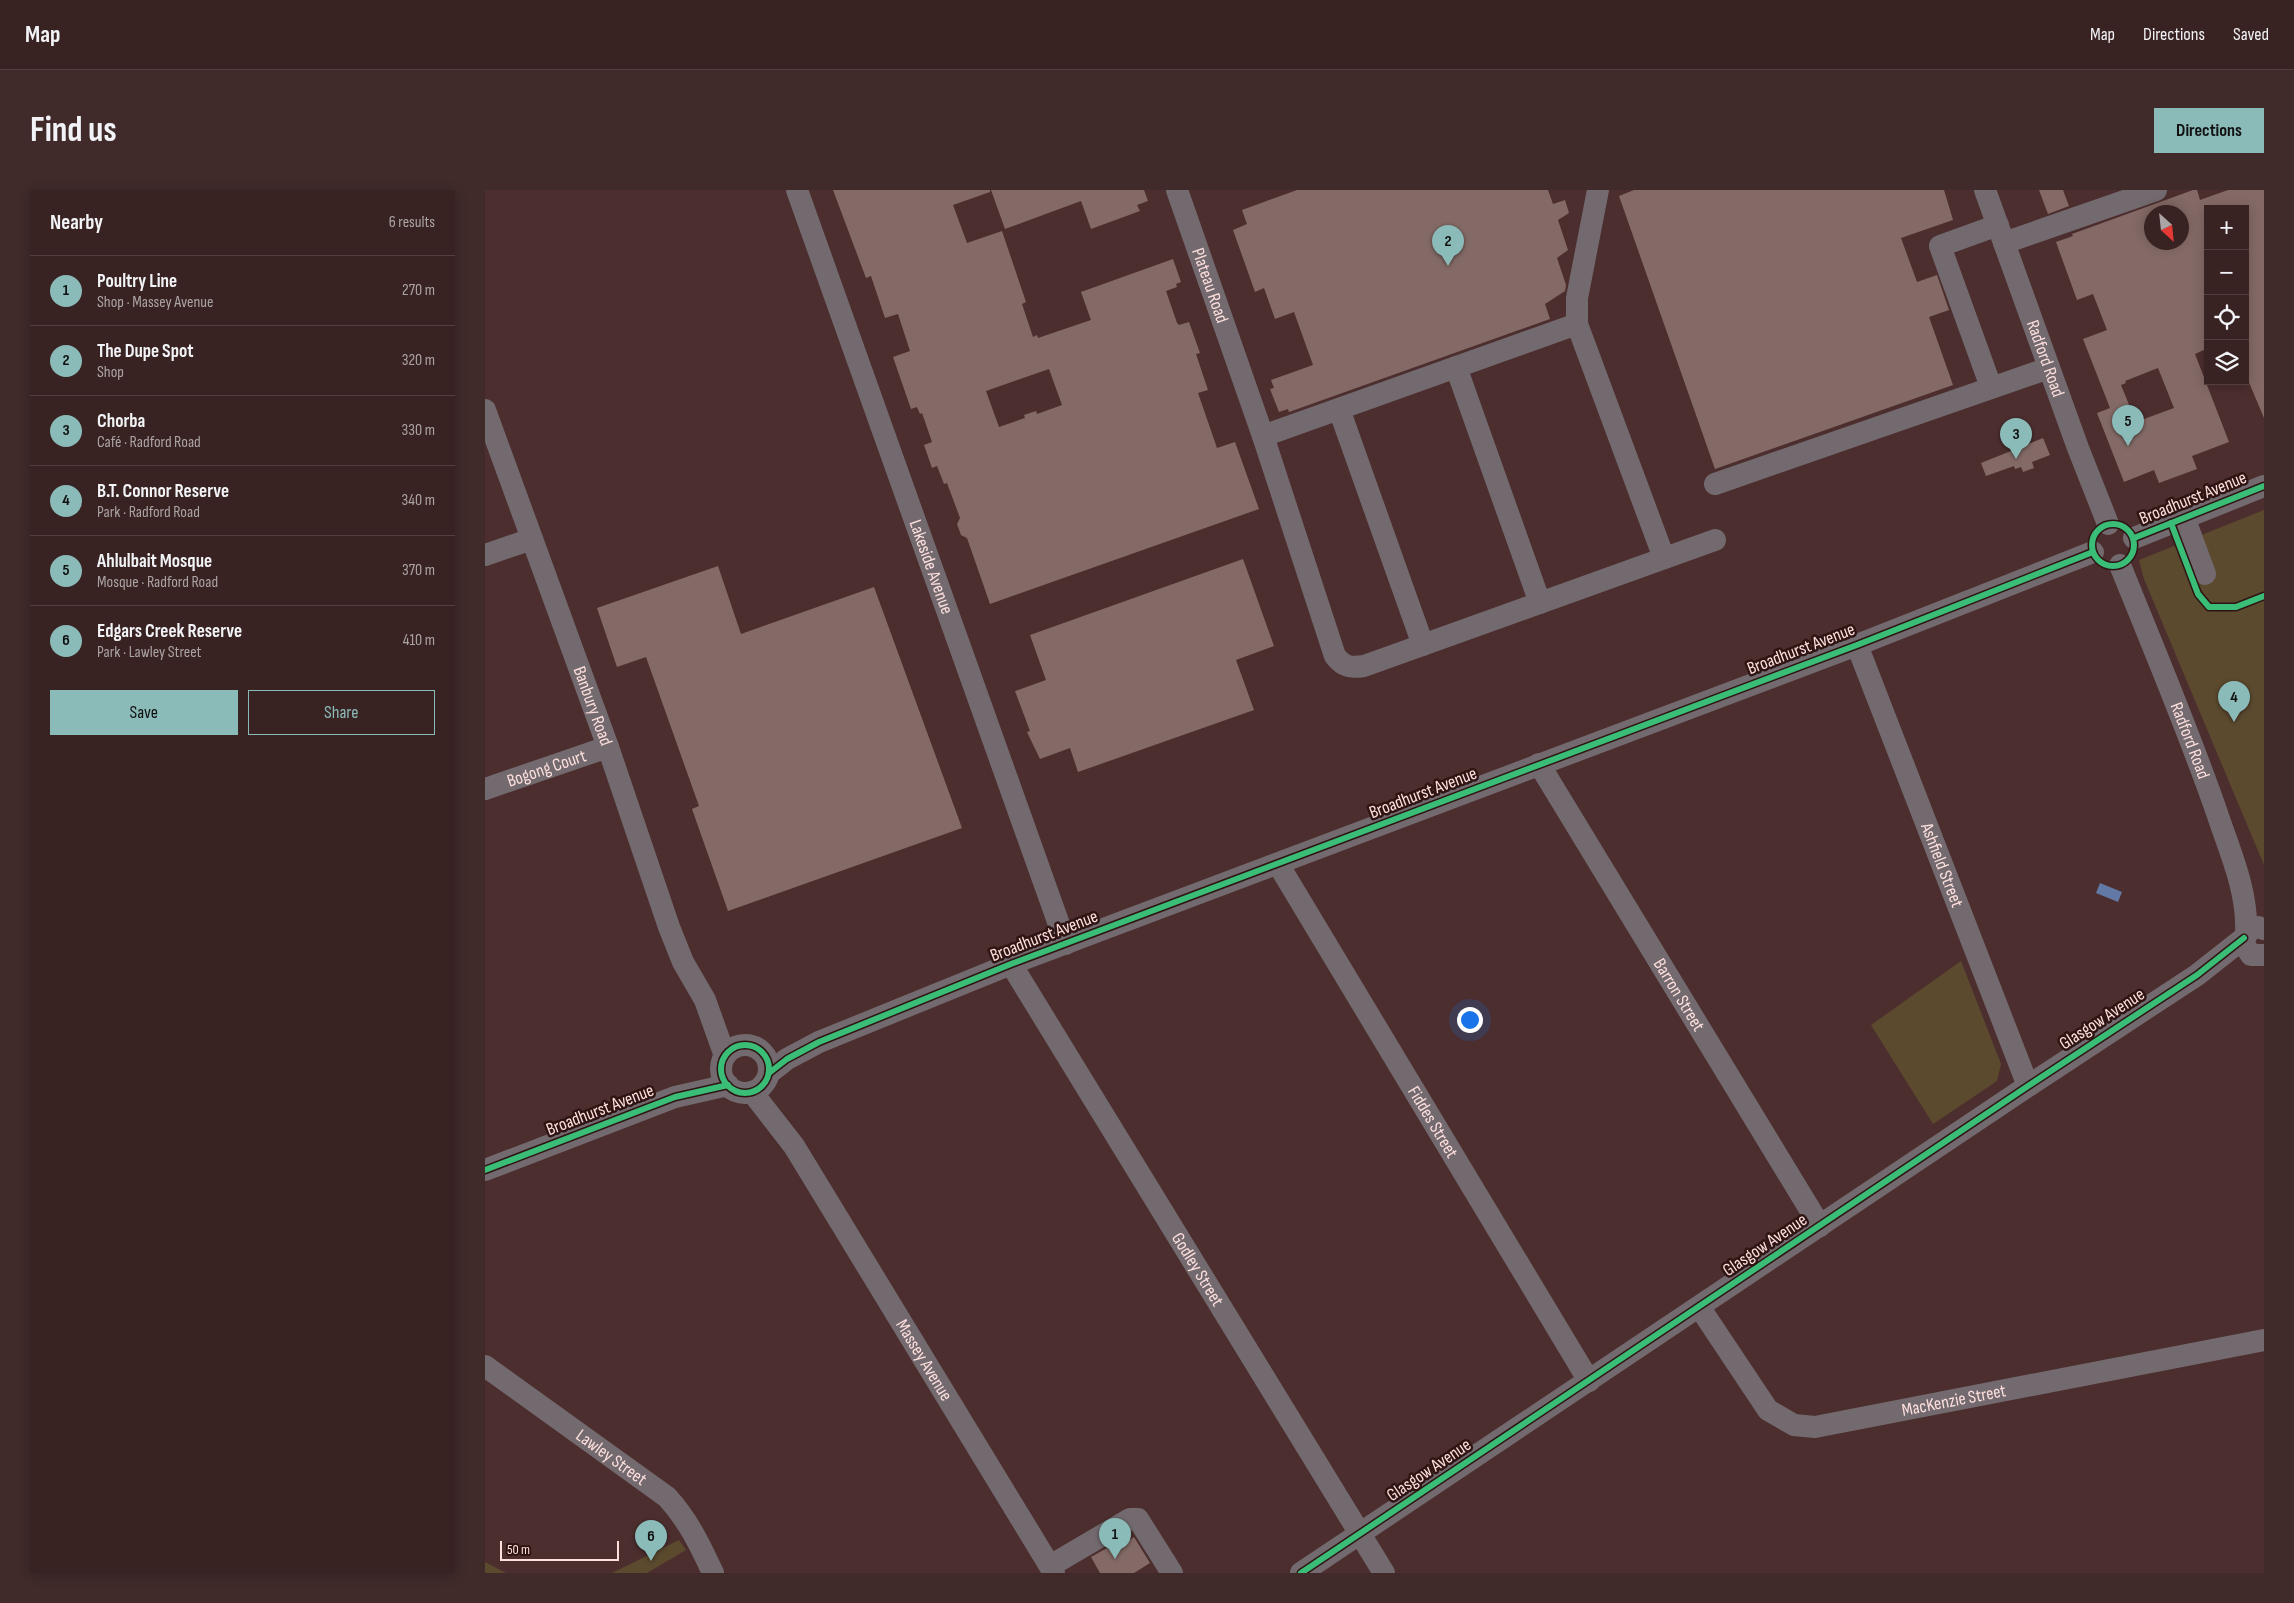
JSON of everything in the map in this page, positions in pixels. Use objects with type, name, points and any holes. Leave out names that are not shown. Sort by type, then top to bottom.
[{"type":"street","name":"Lakeside Avenue","points":[[797,190],[1066,944]]},
{"type":"street","name":"Plateau Road","points":[[1177,190],[1263,436],[1335,656],[1341,664],[1350,668],[1364,666],[1423,645]]},
{"type":"street","points":[[1598,190],[1577,298],[1577,324],[1664,558]]},
{"type":"street","name":"Radford Road","points":[[1985,190],[2108,524]]},
{"type":"street","points":[[1991,388],[1940,246],[2001,234],[2156,190]]},
{"type":"street","points":[[1263,436],[1577,324]]},
{"type":"street","points":[[1456,367],[1540,603]]},
{"type":"street","points":[[1715,484],[2049,368]]},
{"type":"street","points":[[1339,409],[1423,645],[1715,540]]},
{"type":"street","name":"Banbury Road","points":[[485,410],[608,747],[669,927],[683,962],[705,1000],[750,1046]]},
{"type":"street","name":"Broadhurst Avenue","points":[[2133,538],[2264,486]]},
{"type":"street","points":[[2184,517],[2205,574]]},
{"type":"street","points":[[2108,524],[2126,528],[2133,538],[2134,551],[2126,562],[2114,567],[2101,563],[2093,552],[2093,538],[2096,532],[2108,524]]},
{"type":"street","points":[[485,555],[532,539]]},
{"type":"street","name":"Broadhurst Avenue","points":[[763,1081],[787,1059],[819,1042],[1011,964],[1857,644],[2093,552]]},
{"type":"street","name":"Radford Road","points":[[2120,565],[2206,782],[2243,889],[2247,917],[2256,947]]},
{"type":"street","name":"Ashfield Street","points":[[1857,644],[2027,1086]]},
{"type":"street","name":"Bogong Court","points":[[485,788],[608,747]]},
{"type":"street","name":"Barron Street","points":[[1539,764],[1820,1226]]},
{"type":"street","name":"Fiddes Street","points":[[1278,864],[1589,1381]]},
{"type":"street","name":"Radford Road","points":[[2243,889],[2264,916]]},
{"type":"street","name":"Glasgow Avenue","points":[[1301,1573],[1700,1308],[2027,1086],[2197,975],[2256,947]]},
{"type":"street","name":"Godley Street","points":[[1011,964],[1384,1573]]},
{"type":"street","name":"Banbury Road","points":[[705,1000],[724,1069]]},
{"type":"street","name":"Broadhurst Avenue","points":[[750,1046],[772,1051],[819,1042]]},
{"type":"street","points":[[750,1046],[767,1058],[763,1081],[739,1092],[724,1069],[729,1050],[750,1046]]},
{"type":"street","name":"Broadhurst Avenue","points":[[485,1170],[675,1097],[724,1069]]},
{"type":"street","name":"Massey Avenue","points":[[763,1081],[794,1146],[1052,1570]]},
{"type":"street","name":"MacKenzie Street","points":[[1700,1308],[1769,1410],[1793,1426],[1807,1426],[2264,1340]]},
{"type":"street","name":"Lawley Street","points":[[485,1366],[667,1497],[681,1512],[696,1537],[713,1573]]},
{"type":"street","points":[[1052,1570],[1129,1519],[1138,1519],[1172,1573]]},
{"type":"shaded area","points":[[2264,510],[2264,865],[2144,579],[2139,560]]},
{"type":"shaded area","points":[[1961,961],[2001,1064],[1997,1081],[1933,1124],[1871,1025]]},
{"type":"shaded area","points":[[679,1540],[686,1550],[647,1573],[612,1573]]},
{"type":"shaded area","points":[[485,1562],[506,1573],[485,1573]]},
{"type":"water","points":[[2100,883],[2122,892],[2118,902],[2096,893]]},
{"type":"building","points":[[833,190],[990,190],[990,192],[953,205],[967,243],[1002,231],[1026,302],[1022,304],[1033,337],[1037,335],[1038,338],[1091,320],[1081,292],[1173,259],[1181,282],[1176,284],[1177,287],[1166,291],[1177,323],[1179,325],[1189,322],[1200,353],[1196,354],[1208,390],[1198,393],[1217,448],[1235,442],[1259,509],[990,604],[967,538],[961,535],[957,524],[960,518],[947,483],[944,484],[937,466],[932,468],[924,445],[932,442],[922,413],[920,414],[917,407],[911,409],[893,357],[910,351],[898,314],[885,318],[871,276],[866,278]],"holes":[[[1049,369],[1062,405],[1037,414],[1036,411],[1024,415],[1025,418],[999,427],[986,391]]]},
{"type":"building","points":[[991,190],[1144,190],[1148,201],[1137,205],[1140,211],[1091,229],[1081,201],[1005,229]]},
{"type":"building","points":[[1297,190],[1548,190],[1553,204],[1565,200],[1569,213],[1558,220],[1568,250],[1557,258],[1566,285],[1565,291],[1545,304],[1550,319],[1289,412],[1288,409],[1279,412],[1270,389],[1274,388],[1271,380],[1313,365],[1294,312],[1275,319],[1264,288],[1255,292],[1233,230],[1247,224],[1242,210]]},
{"type":"building","points":[[1634,190],[1944,190],[1953,220],[1901,238],[1917,282],[1937,275],[1949,310],[1929,317],[1953,385],[1715,469],[1619,196]]},
{"type":"building","points":[[2039,190],[2063,190],[2069,206],[2048,214]]},
{"type":"building","points":[[2193,190],[2197,190],[2200,200],[2228,190],[2264,190],[2264,418],[2249,382],[2249,205],[2204,205],[2204,350],[2195,354],[2204,377],[2204,385],[2207,385],[2229,442],[2192,456],[2197,469],[2159,483],[2154,470],[2124,482],[2097,413],[2110,408],[2083,339],[2107,330],[2093,294],[2077,300],[2056,242],[2073,236],[2072,234],[2144,208],[2144,250],[2189,250],[2189,205],[2152,205]],"holes":[[[2158,368],[2174,408],[2136,422],[2121,385],[2126,383],[2125,381]]]},
{"type":"building","points":[[2043,438],[2050,455],[2032,462],[2034,468],[2023,472],[2021,467],[2015,469],[2014,466],[1986,476],[1981,463]]},
{"type":"building","points":[[1243,559],[1274,646],[1236,660],[1254,710],[1078,772],[1070,748],[1040,759],[1027,732],[1030,731],[1015,691],[1046,680],[1030,635]]},
{"type":"building","points":[[718,566],[741,634],[874,587],[962,828],[728,911],[692,809],[699,806],[646,657],[617,667],[597,608]]},
{"type":"building","points":[[1134,1537],[1150,1563],[1134,1573],[1100,1573],[1091,1557],[1123,1539],[1125,1543]]},
{"type":"cycle path","points":[[2134,538],[2264,486]]},
{"type":"cycle path","points":[[2171,523],[2198,594],[2209,607],[2236,607],[2264,596]]},
{"type":"cycle path","points":[[2117,524],[2125,527],[2131,533],[2134,545],[2131,557],[2125,563],[2109,566],[2101,563],[2095,557],[2092,541],[2095,533],[2101,527],[2117,524]]},
{"type":"cycle path","points":[[769,1073],[787,1059],[819,1042],[1011,964],[1857,645],[2093,552]]},
{"type":"cycle path","points":[[1301,1573],[2197,975],[2244,938]]},
{"type":"cycle path","points":[[740,1045],[750,1045],[762,1052],[769,1064],[769,1069],[769,1074],[762,1086],[750,1093],[740,1093],[732,1089],[725,1082],[721,1074],[721,1064],[725,1056],[732,1049],[740,1045]]},
{"type":"cycle path","points":[[485,1170],[675,1097],[728,1085]]},
{"type":"place","name":"The Dupe Spot","points":[[1448,266]]},
{"type":"place","name":"Ahlulbait Mosque","points":[[2128,446]]},
{"type":"place","name":"Chorba","points":[[2016,459]]},
{"type":"place","name":"B.T. Connor Reserve","points":[[2234,722]]},
{"type":"place","name":"Poultry Line","points":[[1115,1559]]},
{"type":"place","name":"Edgars Creek Reserve","points":[[651,1561]]}]
